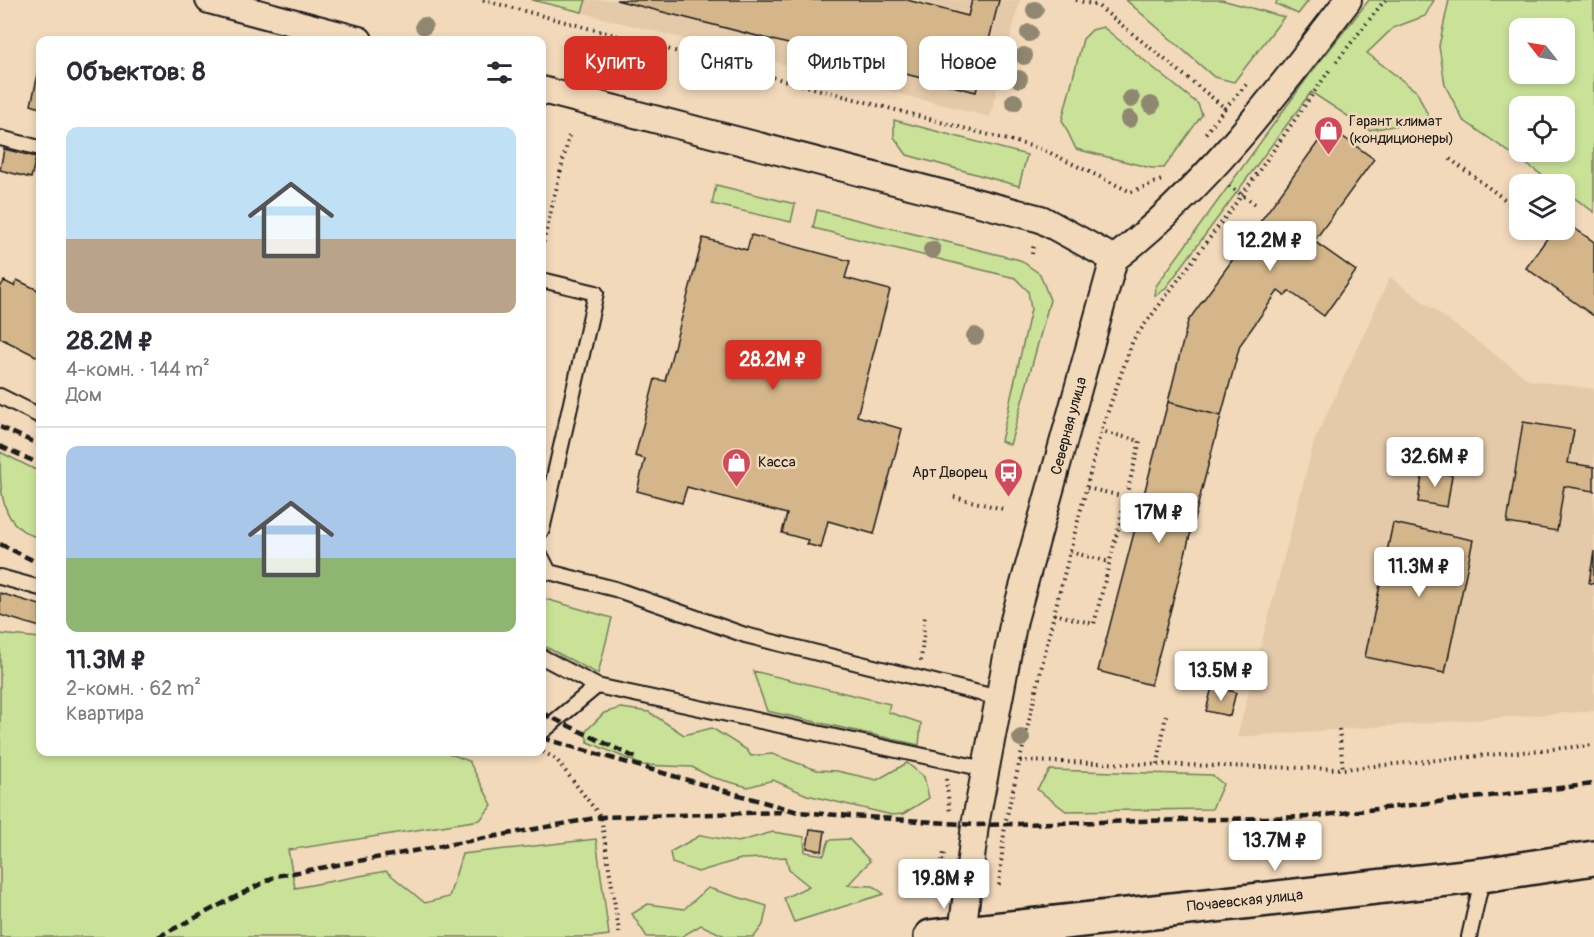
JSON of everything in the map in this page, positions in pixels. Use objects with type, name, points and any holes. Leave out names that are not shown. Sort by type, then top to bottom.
[{"type":"main road","name":"Почаевская улица","points":[[951,936],[1483,875],[1594,858]]},
{"type":"street","points":[[209,0],[344,36]]},
{"type":"street","points":[[546,91],[1041,219],[1114,259],[1153,229],[1212,171],[1348,0]]},
{"type":"street","name":"Северная улица","points":[[951,936],[975,825],[1014,620],[1114,259]]},
{"type":"lane","points":[[0,138],[36,147]]},
{"type":"lane","points":[[546,281],[596,293],[546,512]]},
{"type":"lane","points":[[0,396],[36,414]]},
{"type":"lane","points":[[546,566],[549,572],[615,589],[745,635],[999,698]]},
{"type":"lane","points":[[0,577],[36,587]]},
{"type":"lane","points":[[546,659],[597,686],[985,770]]},
{"type":"lane","points":[[546,729],[597,686]]},
{"type":"lane","points":[[1469,937],[1483,875]]},
{"type":"path","points":[[483,0],[1042,149],[1131,192],[1172,176]]},
{"type":"path","points":[[1076,0],[1098,6],[1225,108],[1198,143]]},
{"type":"path","points":[[999,885],[1005,824],[1054,614],[1101,431],[1133,340],[1242,195],[1330,69],[1385,0]]},
{"type":"path","points":[[546,231],[569,136]]},
{"type":"path","points":[[1450,159],[1509,203]]},
{"type":"path","points":[[1226,184],[1258,206]]},
{"type":"path","points":[[1054,614],[1095,624],[1140,441],[1101,431]]},
{"type":"path","points":[[1087,488],[1126,497]]},
{"type":"path","points":[[954,498],[1003,509]]},
{"type":"path","points":[[1070,552],[1110,562]]},
{"type":"path","points":[[920,680],[925,614]]},
{"type":"path","points":[[1158,764],[1166,714]]},
{"type":"path","points":[[1339,729],[1342,769]]},
{"type":"path","points":[[1020,761],[1342,769],[1594,745]]},
{"type":"path","points":[[546,753],[556,759],[601,817],[620,937]]},
{"type":"path","points":[[944,760],[951,823]]},
{"type":"path","points":[[936,890],[946,845]]},
{"type":"shaded area","points":[[532,0],[1020,0],[1011,36],[919,36],[919,90],[997,90],[990,117],[884,90],[907,90],[907,36],[787,36],[787,65],[775,62],[775,36],[679,38]]},
{"type":"shaded area","points":[[1390,277],[1529,380],[1594,389],[1594,711],[1237,737],[1314,442]]},
{"type":"green space","points":[[532,0],[586,0],[582,12]]},
{"type":"green space","points":[[1126,0],[1222,0],[1284,17],[1234,82],[1214,77]]},
{"type":"green space","points":[[1277,0],[1309,0],[1298,14],[1276,4]]},
{"type":"green space","points":[[1369,0],[1434,0],[1425,16],[1393,28],[1367,53],[1417,92],[1430,120],[1369,130],[1311,92],[1165,289],[1155,296],[1156,286],[1310,74]]},
{"type":"green space","points":[[1449,0],[1594,0],[1594,212],[1575,198],[1575,174],[1541,174],[1523,162],[1575,162],[1575,96],[1509,96],[1509,152],[1463,120],[1445,85],[1439,46]]},
{"type":"green space","points":[[1103,27],[1198,104],[1202,115],[1164,168],[1151,168],[1076,149],[1062,120],[1083,39],[1092,30]]},
{"type":"green space","points":[[894,120],[1027,155],[1019,186],[907,155],[894,137]]},
{"type":"green space","points":[[716,185],[795,204],[791,222],[712,204]]},
{"type":"green space","points":[[817,210],[1020,260],[1040,274],[1050,300],[1010,445],[1001,441],[1031,309],[1028,291],[1015,278],[813,228]]},
{"type":"green space","points":[[0,452],[36,470],[36,536],[17,526],[10,517],[2,494]]},
{"type":"green space","points":[[546,599],[612,618],[598,674],[546,647]]},
{"type":"green space","points":[[0,634],[36,638],[36,756],[456,756],[469,761],[492,805],[480,820],[288,850],[295,888],[386,871],[425,903],[449,897],[462,854],[596,839],[609,935],[593,937],[0,937]]},
{"type":"green space","points":[[753,671],[890,704],[888,712],[921,723],[919,745],[767,711]]},
{"type":"green space","points":[[621,708],[649,712],[684,735],[712,728],[747,750],[751,756],[772,754],[817,770],[837,771],[877,780],[907,763],[924,777],[929,798],[903,814],[892,815],[807,795],[773,780],[748,787],[711,777],[692,767],[642,765],[588,742],[585,732],[604,713]]},
{"type":"green space","points":[[1050,770],[1212,775],[1223,784],[1212,809],[1066,811],[1037,789]]},
{"type":"green space","points":[[773,832],[804,837],[805,852],[824,855],[829,840],[849,839],[870,861],[848,885],[873,886],[884,894],[794,922],[784,898],[809,886],[789,870],[786,857],[741,859],[698,872],[672,863],[670,852],[701,835],[738,842]]},
{"type":"green space","points":[[708,888],[767,906],[763,925],[754,937],[727,937],[701,925],[681,937],[647,937],[632,914],[648,904],[684,909]]},
{"type":"building","points":[[616,0],[907,0],[968,16],[972,0],[999,0],[990,36],[919,36],[919,77],[907,74],[907,36],[787,36],[787,44],[775,41],[775,36],[757,36]]},
{"type":"building","points":[[36,83],[36,107],[31,105]]},
{"type":"building","points":[[1329,127],[1374,159],[1314,241],[1356,271],[1324,316],[1289,291],[1285,296],[1278,291],[1240,345],[1221,416],[1168,402],[1188,321]]},
{"type":"building","points":[[4,149],[36,157],[31,178],[0,170]]},
{"type":"building","points":[[1575,229],[1594,242],[1594,316],[1526,268],[1546,240],[1575,240]]},
{"type":"building","points":[[751,235],[850,261],[845,278],[890,290],[857,416],[902,429],[874,534],[828,521],[821,548],[806,544],[808,540],[782,533],[787,514],[687,487],[682,503],[637,491],[645,459],[635,456],[655,379],[665,381],[703,238],[747,250]]},
{"type":"building","points":[[17,280],[36,289],[36,356],[0,338],[0,288],[4,281],[14,286]]},
{"type":"building","points":[[1168,402],[1221,416],[1151,685],[1098,671]]},
{"type":"building","points":[[1523,422],[1574,430],[1568,463],[1594,467],[1594,491],[1564,486],[1557,531],[1507,523]]},
{"type":"building","points":[[1423,470],[1452,475],[1447,507],[1418,502]]},
{"type":"building","points":[[1393,523],[1473,540],[1445,673],[1365,657]]},
{"type":"building","points":[[1594,551],[1594,584],[1589,583]]},
{"type":"building","points":[[0,593],[36,604],[36,626],[0,615]]},
{"type":"building","points":[[1212,687],[1236,692],[1230,716],[1206,711]]},
{"type":"building","points":[[810,829],[825,831],[822,851],[807,848]]},
{"type":"railway","points":[[0,427],[36,443]]},
{"type":"railway","points":[[0,446],[36,462]]},
{"type":"railway","points":[[0,544],[36,562]]},
{"type":"railway","points":[[546,715],[636,758]]},
{"type":"railway","points":[[546,739],[798,812],[975,825],[1307,817],[1594,784]]},
{"type":"railway","points":[[158,937],[276,876],[601,817],[786,812]]},
{"type":"place","name":"Гарант климат (кондиционеры)","points":[[1328,156]]},
{"type":"place","name":"Касса","points":[[737,488]]},
{"type":"place","name":"Арт Дворец","points":[[1009,498]]}]
